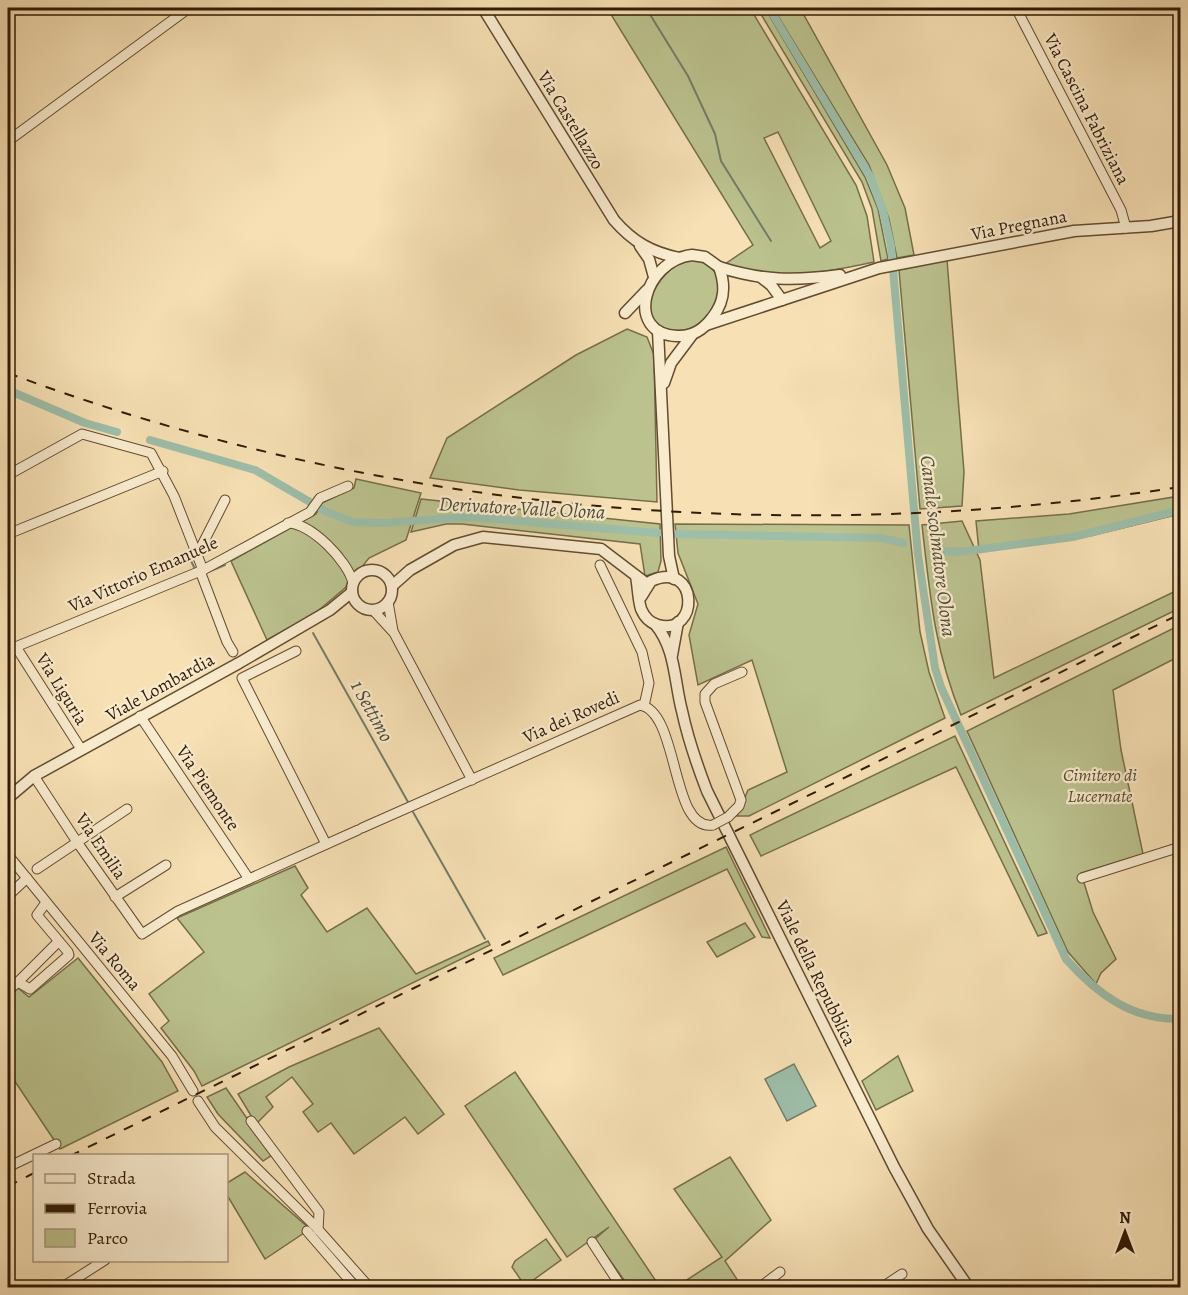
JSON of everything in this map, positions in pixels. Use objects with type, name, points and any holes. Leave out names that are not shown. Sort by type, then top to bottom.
[{"type":"street","points":[[8,141],[189,8]]},
{"type":"street","name":"Via Castellazzo","points":[[483,8],[603,205],[649,259],[652,281]]},
{"type":"street","name":"Via Cascina Fabriziana","points":[[1016,8],[1120,210],[1126,228]]},
{"type":"street","name":"Via Pregnana","points":[[719,267],[762,278],[809,279],[864,272],[1066,232],[1126,228],[1180,220]]},
{"type":"street","name":"Via Castellazzo","points":[[638,244],[661,254],[679,258]]},
{"type":"street","points":[[625,313],[642,297],[652,281],[679,258],[699,256],[719,267],[724,296],[706,325],[692,335],[671,363],[662,392]]},
{"type":"street","name":"Via Pregnana","points":[[706,325],[864,272]]},
{"type":"street","points":[[762,278],[771,285],[782,300]]},
{"type":"street","points":[[652,281],[646,297],[647,314],[658,331],[669,556],[674,579]]},
{"type":"street","points":[[658,331],[671,336],[692,335]]},
{"type":"street","points":[[8,475],[82,434],[145,451],[156,457],[197,555],[227,642],[234,652]]},
{"type":"street","points":[[8,534],[163,471]]},
{"type":"street","name":"Via Vittorio Emanuele","points":[[12,649],[201,571],[288,523],[315,504],[348,486]]},
{"type":"street","points":[[197,555],[225,500]]},
{"type":"street","points":[[288,523],[296,523],[313,532],[347,566],[357,604],[373,610],[394,633],[472,780]]},
{"type":"street","points":[[394,633],[388,602],[392,586],[410,570],[454,545],[483,537],[601,549],[647,584]]},
{"type":"street","points":[[658,578],[669,556]]},
{"type":"street","points":[[600,564],[642,652],[649,683],[644,706]]},
{"type":"street","points":[[352,588],[363,572],[370,570],[384,574],[410,570]]},
{"type":"street","points":[[384,574],[392,586]]},
{"type":"street","points":[[636,576],[642,610],[655,624],[667,626],[678,622],[687,613],[689,597],[681,583],[674,579],[658,578],[647,584],[640,597]]},
{"type":"street","name":"Viale Lombardia","points":[[8,798],[34,776],[330,610],[352,588]]},
{"type":"street","points":[[373,610],[388,602]]},
{"type":"street","name":"Viale Lombardia","points":[[330,610],[357,604]]},
{"type":"street","name":"Viale della Repubblica","points":[[672,656],[678,622]]},
{"type":"street","name":"Viale della Repubblica","points":[[655,624],[662,632],[672,656],[683,716],[707,791],[898,1176],[928,1229],[969,1287]]},
{"type":"street","name":"Via Liguria","points":[[12,649],[81,749]]},
{"type":"street","points":[[296,651],[242,678],[326,844]]},
{"type":"street","name":"Via dei Rovedi","points":[[142,934],[178,911],[634,706],[652,709],[660,721],[683,794],[695,818],[705,825],[713,825],[728,818],[740,806],[741,800],[705,702],[705,694],[714,684],[742,672]]},
{"type":"street","name":"Via Piemonte","points":[[140,716],[249,879]]},
{"type":"street","name":"Via Emilia","points":[[34,776],[142,934]]},
{"type":"street","points":[[37,869],[127,809]]},
{"type":"street","points":[[1082,878],[1180,847]]},
{"type":"street","name":"Via Roma","points":[[8,855],[45,904],[172,1056],[193,1091]]},
{"type":"street","points":[[115,897],[166,864]]},
{"type":"street","points":[[8,896],[27,878]]},
{"type":"street","points":[[18,982],[30,989],[67,958],[68,952],[37,915],[45,904]]},
{"type":"street","points":[[8,992],[59,941]]},
{"type":"street","points":[[198,1101],[215,1127],[313,1229],[352,1283]]},
{"type":"street","points":[[251,1121],[320,1212],[313,1229]]},
{"type":"street","points":[[35,1154],[56,1144]]},
{"type":"street","points":[[8,1167],[33,1155]]},
{"type":"street","points":[[592,1242],[622,1287]]},
{"type":"street","points":[[328,1248],[369,1287]]},
{"type":"street","points":[[61,1287],[102,1262]]},
{"type":"street","points":[[759,1287],[780,1272]]},
{"type":"street","points":[[881,1287],[902,1274]]},
{"type":"green space","points":[[607,8],[750,8],[856,185],[867,216],[874,262],[799,274],[762,273],[725,264],[753,245]],"holes":[[[778,132],[831,241],[820,248],[764,138]]]},
{"type":"green space","points":[[765,8],[865,177],[878,209],[888,259],[881,261],[872,209],[862,182],[759,11]]},
{"type":"green space","points":[[773,8],[800,8],[887,165],[905,208],[914,255],[897,258],[889,219],[869,165]]},
{"type":"green space","points":[[686,260],[704,263],[714,272],[718,284],[717,298],[711,311],[700,322],[687,329],[672,330],[659,325],[652,317],[650,307],[652,296],[666,274]]},
{"type":"green space","points":[[947,260],[964,472],[962,506],[920,509],[899,270]]},
{"type":"green space","points":[[627,329],[647,337],[654,355],[657,502],[519,490],[430,478],[447,438],[576,355]]},
{"type":"green space","points":[[356,479],[421,493],[406,540],[369,558],[345,588],[313,615],[267,640],[231,561],[316,514],[322,503],[354,488]]},
{"type":"green space","points":[[1180,496],[1180,514],[1090,536],[979,551],[976,521],[1069,514]]},
{"type":"green space","points":[[421,499],[660,524],[661,561],[658,572],[645,576],[640,544],[462,524],[446,524],[411,532]]},
{"type":"green space","points":[[962,521],[980,560],[994,678],[1180,589],[1180,608],[961,715],[945,667],[934,621],[922,525]]},
{"type":"green space","points":[[675,524],[909,525],[920,632],[929,672],[945,718],[749,816],[737,816],[748,790],[787,772],[752,660],[698,685],[689,635],[698,604],[678,553]]},
{"type":"green space","name":"Cimitero di Lucernate","points":[[1180,625],[1180,656],[1113,690],[1121,750],[1143,854],[1081,873],[1093,912],[1116,959],[1101,973],[1096,984],[1068,952],[967,731]]},
{"type":"green space","points":[[955,736],[1047,933],[1038,936],[956,767],[761,856],[750,835]]},
{"type":"green space","points":[[726,847],[770,938],[762,937],[727,869],[503,975],[494,958]]},
{"type":"green space","points":[[295,866],[308,888],[301,895],[327,932],[367,908],[416,974],[488,941],[490,945],[202,1086],[194,1071],[161,1028],[169,1021],[149,994],[204,952],[177,918]]},
{"type":"green space","points":[[745,923],[755,937],[717,957],[707,942]]},
{"type":"green space","points":[[78,958],[162,1062],[178,1091],[60,1149],[8,1071],[8,998],[18,988],[29,997]]},
{"type":"green space","points":[[379,1028],[444,1114],[418,1134],[405,1117],[354,1154],[331,1123],[318,1132],[303,1112],[313,1104],[292,1077],[266,1097],[273,1107],[256,1124],[238,1094],[289,1067]]},
{"type":"green space","points":[[898,1056],[913,1091],[876,1110],[862,1081]]},
{"type":"green space","points":[[515,1072],[660,1287],[629,1287],[595,1239],[609,1227],[567,1257],[465,1106]]},
{"type":"green space","points":[[226,1088],[272,1155],[263,1161],[218,1114],[207,1097]]},
{"type":"green space","points":[[730,1157],[771,1220],[725,1261],[742,1287],[680,1287],[679,1285],[722,1257],[674,1189]]},
{"type":"green space","points":[[245,1172],[310,1229],[265,1259],[228,1197],[228,1182]]},
{"type":"green space","points":[[546,1239],[561,1260],[525,1286],[512,1267],[515,1261]]},
{"type":"shaded area","points":[[794,1064],[816,1106],[787,1121],[765,1079]]},
{"type":"waterway","points":[[646,8],[688,76],[715,134],[721,161],[771,241]]},
{"type":"waterway","name":"Canale scolmatore Olona","points":[[769,8],[871,178],[883,211],[891,246],[918,555],[935,668],[941,687],[1066,959],[1103,994],[1131,1010],[1146,1015],[1180,1019]]},
{"type":"waterway","name":"Derivatore Valle Olona","points":[[8,390],[85,423],[117,432]]},
{"type":"waterway","name":"Derivatore Valle Olona","points":[[150,440],[255,470],[327,512],[353,522],[383,523],[469,517],[658,533]]},
{"type":"waterway","name":"Derivatore Valle Olona","points":[[940,551],[960,552],[1073,537],[1180,510]]},
{"type":"waterway","name":"Derivatore Valle Olona","points":[[677,534],[882,538],[903,543]]},
{"type":"waterway","name":"1 Settimo","points":[[187,553],[194,567]]},
{"type":"waterway","name":"1 Settimo","points":[[208,572],[225,565]]},
{"type":"waterway","name":"1 Settimo","points":[[313,633],[408,802]]},
{"type":"waterway","name":"1 Settimo","points":[[413,812],[485,939]]},
{"type":"railway","points":[[8,373],[150,421],[294,458],[440,486],[587,505],[735,514],[884,514],[1032,505],[1180,487]]},
{"type":"railway","points":[[74,1154],[1180,614]]},
{"type":"railway","points":[[8,1186],[33,1174]]}]
